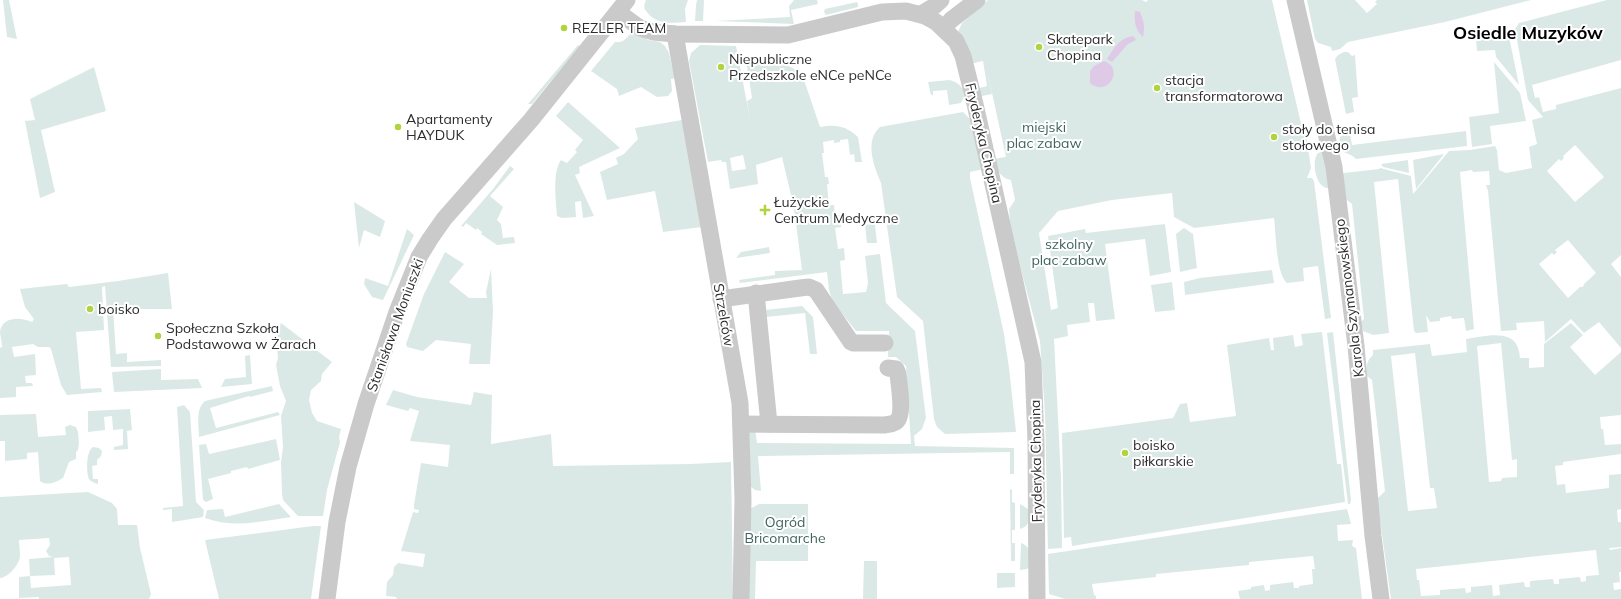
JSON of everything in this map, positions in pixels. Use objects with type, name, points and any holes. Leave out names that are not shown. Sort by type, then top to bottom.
[{"type":"street","points":[[921,14],[933,7],[940,0]]},
{"type":"street","points":[[950,0],[950,23]]},
{"type":"street","points":[[950,23],[977,0]]},
{"type":"street","name":"Karola Szymanowskiego","points":[[1295,0],[1334,167],[1356,346],[1381,599]]},
{"type":"street","name":"Fryderyka Chopina","points":[[622,6],[647,31],[675,34],[788,35],[882,12],[901,10],[921,14],[932,19],[950,23],[963,56],[1032,354],[1036,414],[1036,599]]},
{"type":"street","name":"Stanisława Moniuszki","points":[[327,599],[337,522],[348,467],[366,404],[397,312],[419,257],[444,219],[531,120],[622,6]]},
{"type":"street","name":"Strzelców","points":[[675,34],[740,403],[744,499],[741,599]]},
{"type":"street","points":[[721,299],[756,293],[812,288],[816,290],[851,342],[886,343]]},
{"type":"street","points":[[756,293],[769,424]]},
{"type":"street","points":[[741,424],[886,425],[894,423],[897,421],[900,413],[898,374],[896,369],[888,368]]},
{"type":"green space","points":[[3,0],[9,0],[17,39],[7,37]]},
{"type":"green space","points":[[646,0],[688,0],[685,9],[686,22],[675,23],[655,19],[644,8]]},
{"type":"green space","points":[[697,0],[704,0],[703,21],[695,21]]},
{"type":"green space","points":[[794,0],[817,0],[818,4],[791,10],[794,24],[716,21],[790,17],[789,6]]},
{"type":"green space","points":[[988,0],[1142,0],[1146,2],[1148,0],[1272,0],[1303,132],[1305,128],[1311,168],[1307,178],[1312,178],[1314,181],[1331,318],[1325,319],[1318,266],[1303,268],[1304,281],[1287,283],[1283,278],[1276,243],[1274,218],[1194,228],[1174,217],[1172,193],[1112,200],[1058,211],[1039,233],[1051,310],[1058,308],[1048,236],[1085,229],[1086,233],[1165,224],[1171,272],[1150,276],[1145,239],[1105,244],[1115,319],[1096,321],[1094,303],[1088,303],[1090,322],[1067,325],[1068,336],[1054,339],[1061,478],[1062,548],[1048,549],[1045,414],[1040,341],[1010,222],[1009,209],[1015,200],[1011,180],[1001,175],[993,159],[1006,157],[987,70],[992,94],[977,97],[976,89],[987,86],[983,61],[970,64],[958,32],[962,23]]},
{"type":"green space","points":[[1307,0],[1355,0],[1367,13],[1377,4],[1375,2],[1377,0],[1531,0],[1445,22],[1348,42],[1340,49],[1332,51],[1331,47],[1318,43],[1315,39]]},
{"type":"green space","points":[[1607,0],[1621,0],[1621,60],[1532,85],[1535,98],[1539,97],[1543,112],[1556,109],[1556,105],[1621,88],[1621,255],[1611,264],[1621,277],[1621,348],[1599,322],[1584,333],[1571,319],[1545,342],[1544,321],[1516,323],[1517,330],[1501,331],[1488,191],[1486,185],[1490,185],[1489,171],[1473,172],[1472,170],[1460,172],[1474,329],[1466,331],[1464,318],[1452,319],[1451,316],[1440,318],[1440,321],[1430,322],[1426,315],[1428,332],[1416,333],[1414,331],[1398,179],[1374,182],[1389,333],[1373,335],[1363,331],[1361,322],[1364,319],[1352,204],[1343,197],[1342,175],[1344,173],[1380,168],[1411,176],[1413,194],[1449,151],[1470,150],[1495,146],[1497,150],[1499,170],[1506,173],[1532,168],[1529,147],[1537,144],[1532,120],[1543,117],[1528,100],[1515,29],[1519,23]],"holes":[[[1575,145],[1604,177],[1575,202],[1547,171],[1559,159],[1561,161],[1564,158],[1563,156]],[[1568,240],[1596,273],[1584,284],[1583,287],[1580,287],[1568,298],[1539,264],[1552,253],[1554,255],[1557,252],[1555,250]]]},
{"type":"green space","points":[[857,2],[858,7],[826,15],[824,12],[825,9]]},
{"type":"green space","points":[[1499,29],[1508,32],[1519,85],[1496,57],[1495,50],[1477,51],[1476,38],[1480,34]]},
{"type":"green space","points":[[634,32],[648,40],[660,42],[665,46],[669,53],[675,78],[671,79],[672,91],[668,96],[657,97],[641,87],[619,96],[617,89],[591,71],[615,42],[626,39],[631,33]]},
{"type":"green space","points":[[578,45],[580,46],[532,104],[528,104]]},
{"type":"green space","points":[[700,45],[736,46],[750,119],[747,101],[752,98],[747,66],[761,61],[777,62],[792,68],[803,77],[820,127],[836,126],[845,128],[858,137],[862,162],[855,162],[854,154],[850,155],[848,139],[840,140],[840,142],[834,143],[834,140],[823,142],[824,153],[822,153],[825,177],[828,177],[829,184],[827,184],[829,205],[834,205],[835,216],[840,215],[841,227],[835,228],[838,249],[844,248],[845,260],[840,261],[843,294],[866,292],[868,283],[865,256],[880,254],[886,303],[915,331],[926,418],[922,429],[914,436],[915,446],[1014,448],[1014,474],[1010,474],[1010,452],[758,456],[761,491],[755,490],[750,486],[748,429],[755,428],[757,443],[911,444],[906,366],[896,357],[888,357],[889,331],[856,331],[833,302],[829,290],[827,272],[740,283],[739,280],[775,275],[775,271],[802,270],[794,208],[782,157],[756,165],[758,184],[730,189],[726,162],[722,162],[721,160],[708,162],[689,61],[691,53]],"holes":[[[743,155],[746,169],[732,171],[730,158]]]},
{"type":"green space","points":[[1348,52],[1352,56],[1355,55],[1358,97],[1352,98],[1354,112],[1346,114],[1335,59],[1338,55]]},
{"type":"green space","points":[[1494,62],[1520,93],[1526,121],[1490,126],[1492,144],[1472,147],[1469,117],[1499,113]]},
{"type":"green space","points":[[94,67],[106,111],[41,130],[55,192],[40,198],[25,121],[35,120],[30,99]]},
{"type":"green space","points":[[950,80],[962,88],[964,97],[961,103],[949,105],[947,90],[933,91],[933,95],[931,95],[928,82]]},
{"type":"green space","points":[[568,102],[620,148],[579,167],[580,173],[575,175],[594,216],[583,218],[581,201],[575,202],[576,217],[562,218],[557,216],[555,187],[558,165],[561,160],[567,163],[577,152],[575,150],[583,140],[556,116]]},
{"type":"green space","points":[[963,112],[970,119],[984,169],[970,172],[970,178],[1004,334],[1016,432],[945,434],[937,427],[934,419],[923,321],[897,297],[881,183],[873,162],[871,147],[872,139],[880,127]]},
{"type":"green space","points":[[682,120],[702,227],[663,232],[655,191],[607,200],[600,172],[618,164],[616,158],[624,154],[638,139],[635,128]]},
{"type":"green space","points":[[1466,131],[1467,146],[1356,159],[1341,150],[1339,143],[1340,137],[1347,133],[1350,134],[1352,145]]},
{"type":"green space","points":[[1324,151],[1331,188],[1326,188],[1321,185],[1316,174],[1316,157],[1318,153]]},
{"type":"green space","points":[[1444,154],[1416,189],[1413,160]]},
{"type":"green space","points":[[1408,160],[1409,173],[1383,167],[1381,164]]},
{"type":"green space","points":[[510,166],[514,169],[490,196],[503,207],[497,220],[501,224],[503,238],[514,237],[515,243],[497,245],[481,234],[482,232],[477,228],[476,230],[466,223],[463,227],[461,226],[493,189]]},
{"type":"green space","points":[[354,202],[385,221],[380,237],[364,230],[359,248]]},
{"type":"green space","points":[[871,216],[874,216],[877,243],[867,243],[865,225],[872,224]]},
{"type":"green space","points":[[1184,228],[1193,234],[1197,268],[1180,272],[1176,234]]},
{"type":"green space","points":[[407,229],[414,235],[383,300],[372,297],[364,284],[365,278],[388,286]]},
{"type":"green space","points":[[769,247],[770,253],[736,258],[741,252]]},
{"type":"green space","points":[[445,252],[464,264],[449,282],[469,298],[487,298],[486,292],[491,269],[493,312],[490,364],[469,364],[471,344],[436,340],[423,351],[407,347],[406,344],[424,294]]},
{"type":"green space","points":[[1272,270],[1274,283],[1185,295],[1184,282],[1200,278]]},
{"type":"green space","points":[[168,273],[172,309],[137,309],[137,307],[113,308],[116,354],[127,353],[127,362],[161,360],[161,366],[111,367],[105,286],[102,287],[104,330],[76,332],[81,389],[101,388],[102,392],[67,395],[61,385],[51,349],[49,347],[38,347],[33,344],[12,347],[14,357],[35,354],[36,375],[25,376],[26,383],[32,383],[33,386],[16,387],[16,397],[0,398],[0,348],[2,347],[0,331],[2,326],[9,320],[13,319],[23,319],[32,322],[34,319],[25,307],[20,289],[67,284],[69,287]]},
{"type":"green space","points":[[1172,282],[1175,310],[1155,312],[1151,285]]},
{"type":"green space","points":[[802,306],[813,317],[817,354],[810,354],[805,313],[766,317],[765,310]]},
{"type":"green space","points":[[281,323],[332,362],[322,374],[321,381],[311,390],[309,400],[312,413],[317,421],[341,429],[339,437],[340,442],[327,490],[323,516],[298,516],[283,500],[281,463],[283,447],[281,416],[286,401],[280,386],[276,365],[278,358],[276,336]]},
{"type":"green space","points":[[1571,323],[1583,335],[1570,347],[1595,375],[1621,352],[1621,415],[1600,417],[1605,445],[1621,444],[1621,454],[1563,462],[1563,465],[1555,466],[1557,485],[1565,484],[1566,493],[1609,488],[1609,475],[1621,474],[1621,509],[1617,510],[1618,522],[1621,522],[1621,547],[1609,548],[1610,550],[1621,548],[1621,572],[1619,572],[1620,582],[1613,583],[1614,590],[1621,589],[1621,599],[1391,599],[1377,499],[1385,491],[1372,380],[1367,376],[1367,364],[1373,355],[1373,350],[1430,344],[1432,356],[1467,352],[1466,339],[1495,335],[1509,338],[1515,342],[1520,358],[1529,358],[1529,368],[1544,367],[1544,344]],"holes":[[[1501,343],[1512,460],[1517,459],[1517,477],[1502,478],[1501,481],[1489,482],[1477,346]],[[1415,353],[1430,488],[1434,488],[1437,508],[1408,511],[1391,356]],[[1596,550],[1599,575],[1586,576],[1586,581],[1581,582],[1580,577],[1559,579],[1559,584],[1554,584],[1553,579],[1530,581],[1530,587],[1525,587],[1524,582],[1499,585],[1500,595],[1493,596],[1492,585],[1471,587],[1471,592],[1466,593],[1465,588],[1440,590],[1440,595],[1421,596],[1419,580],[1417,580],[1416,569]]]},
{"type":"green space","points":[[1322,332],[1337,464],[1341,464],[1345,502],[1072,546],[1071,537],[1064,538],[1062,433],[1173,418],[1180,404],[1187,403],[1190,422],[1236,416],[1227,345],[1269,338],[1271,350],[1274,350],[1273,338],[1293,335],[1295,347],[1303,345],[1301,334]]},
{"type":"green space","points":[[1333,332],[1351,500],[1350,504],[1348,504],[1327,333]]},
{"type":"green space","points":[[250,355],[252,384],[221,387],[225,379],[246,377],[245,356]]},
{"type":"green space","points":[[161,369],[161,380],[198,379],[202,388],[114,392],[112,372]]},
{"type":"green space","points":[[272,386],[273,391],[249,396],[210,408],[216,428],[278,412],[280,415],[199,437],[199,413],[205,401]]},
{"type":"green space","points":[[393,390],[417,397],[471,405],[474,392],[492,395],[491,444],[551,434],[553,466],[731,462],[733,599],[397,599],[396,597],[386,596],[387,582],[393,575],[394,567],[398,563],[423,567],[425,554],[401,551],[413,512],[418,513],[419,510],[414,509],[414,505],[421,463],[448,467],[450,445],[410,441],[419,411],[410,408],[408,411],[386,405]]},
{"type":"green space","points":[[184,405],[190,412],[196,502],[204,510],[203,517],[172,522],[172,509],[163,510],[163,508],[183,506],[177,407]]},
{"type":"green space","points":[[130,409],[132,430],[127,431],[128,449],[114,450],[114,447],[123,445],[123,429],[113,430],[112,416],[104,417],[105,430],[88,432],[88,411]]},
{"type":"green space","points":[[36,414],[38,437],[66,435],[65,427],[70,425],[76,427],[78,432],[79,443],[78,450],[76,452],[76,459],[69,462],[63,478],[51,483],[43,483],[40,481],[38,452],[27,453],[27,459],[5,461],[5,441],[0,441],[0,415]]},
{"type":"green space","points":[[276,439],[280,460],[248,469],[247,467],[231,471],[231,473],[208,479],[213,499],[206,502],[203,500],[199,445],[206,444],[209,454]]},
{"type":"green space","points":[[93,447],[99,448],[102,451],[101,456],[97,460],[97,465],[92,466],[93,479],[98,479],[98,484],[89,479],[87,472],[88,457]]},
{"type":"green space","points":[[1012,489],[1012,502],[1015,503],[1015,530],[1012,530],[1012,543],[1015,543],[1015,561],[1011,561],[1010,490]]},
{"type":"green space","points":[[88,492],[112,503],[117,509],[118,525],[137,525],[140,548],[151,594],[149,599],[19,598],[19,577],[30,576],[29,559],[53,557],[49,556],[46,551],[50,545],[49,538],[19,540],[20,556],[18,563],[10,573],[0,578],[0,497]],"holes":[[[69,557],[71,585],[31,588],[30,576],[55,575],[54,558]]]},
{"type":"green space","points":[[279,504],[291,517],[237,524],[205,518],[207,510],[223,509],[225,517]]},
{"type":"green space","name":"Ogród Bricomarche","points":[[759,504],[808,504],[808,561],[756,561],[755,599],[747,599],[750,509]]},
{"type":"green space","points":[[1020,504],[1028,509],[1029,518],[1028,524],[1024,528],[1020,529]]},
{"type":"green space","points":[[1347,509],[1351,524],[1337,525],[1338,541],[1353,540],[1352,546],[1356,548],[1362,599],[1240,599],[1238,591],[1251,589],[1251,587],[1264,585],[1265,591],[1270,590],[1270,585],[1293,582],[1294,588],[1299,588],[1299,586],[1313,584],[1312,569],[1315,569],[1313,556],[1249,562],[1249,565],[1156,574],[1156,577],[1092,584],[1096,599],[1065,599],[1049,594],[1048,554]]},
{"type":"green space","points":[[321,526],[311,599],[219,599],[205,540]]},
{"type":"green space","points":[[1021,543],[1029,549],[1030,566],[1027,569],[1020,570]]},
{"type":"green space","points":[[864,561],[877,561],[877,599],[863,599]]},
{"type":"green space","points":[[997,573],[1015,573],[1015,587],[997,588]]},
{"type":"shaded area","points":[[1135,11],[1140,12],[1142,18],[1144,28],[1143,37],[1138,31],[1136,25]]},
{"type":"shaded area","points":[[1133,36],[1136,40],[1128,44],[1112,62],[1107,59],[1120,41]]},
{"type":"shaded area","points":[[1104,61],[1110,65],[1114,75],[1108,84],[1103,87],[1097,87],[1090,83],[1090,71],[1094,66]]},
{"type":"place","name":"REZLER TEAM","points":[[564,28]]},
{"type":"place","name":"Skatepark Chopina","points":[[1039,47]]},
{"type":"place","name":"Niepubliczne Przedszkole eNCe peNCe","points":[[721,67]]},
{"type":"place","name":"stacja transformatorowa","points":[[1157,88]]},
{"type":"place","name":"Apartamenty HAYDUK","points":[[398,127]]},
{"type":"place","name":"stoły do tenisa stołowego","points":[[1274,137]]},
{"type":"place","name":"Łużyckie Centrum Medyczne","points":[[765,210]]},
{"type":"place","name":"boisko","points":[[90,309]]},
{"type":"place","name":"Społeczna Szkoła Podstawowa w Żarach","points":[[158,336]]},
{"type":"place","name":"boisko piłkarskie","points":[[1125,453]]},
{"type":"district","name":"Osiedle Muzyków","points":[[1528,33]]},
{"type":"park label","name":"miejski plac zabaw","points":[[1044,136]]},
{"type":"park label","name":"szkolny plac zabaw","points":[[1069,252]]}]
